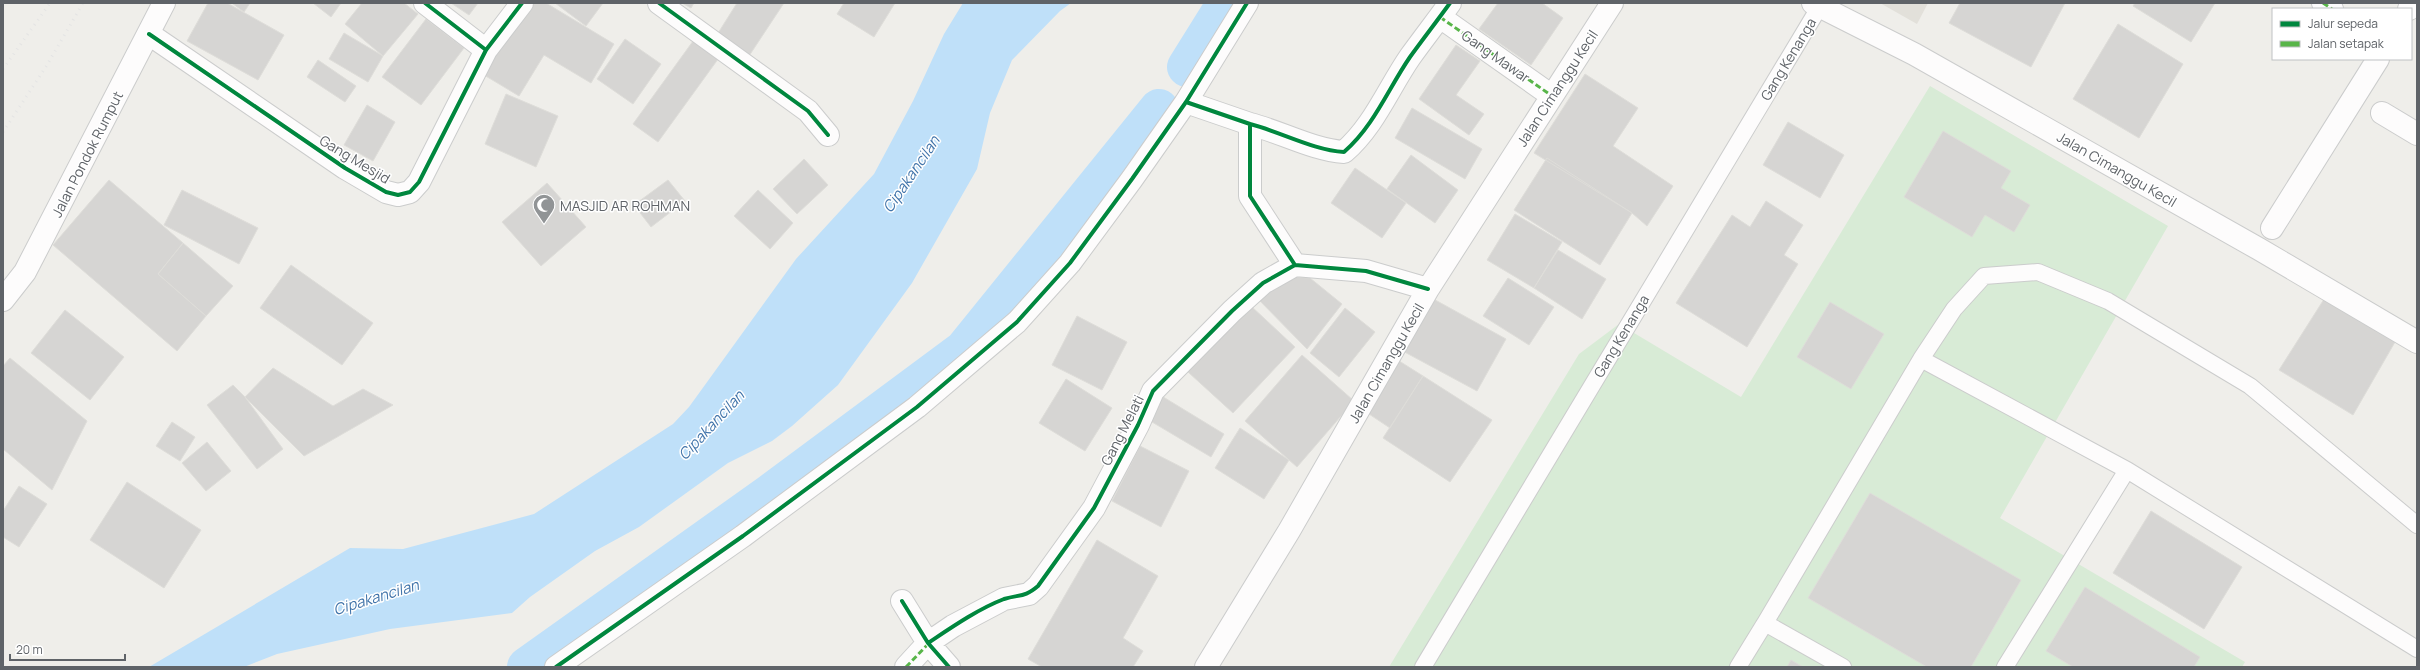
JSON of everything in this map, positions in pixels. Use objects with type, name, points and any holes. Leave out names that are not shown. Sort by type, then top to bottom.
[{"type":"street","name":"Jalan Pondok Rumput","points":[[3,300],[25,272],[164,3]]},
{"type":"street","points":[[425,3],[486,50]]},
{"type":"street","name":"Gang Mesjid","points":[[149,34],[346,168],[386,192],[398,195],[410,192],[419,182],[486,50],[522,3]]},
{"type":"street","points":[[659,3],[808,111],[828,135]]},
{"type":"street","points":[[556,667],[743,536],[917,407],[1017,322],[1070,263],[1186,102],[1247,3]]},
{"type":"street","name":"Jalan Cimanggu Kecil","points":[[1206,667],[1289,531],[1428,289],[1612,3]]},
{"type":"street","name":"Jalan Cimanggu Kecil","points":[[1817,4],[1914,54],[2259,249],[2417,342]]},
{"type":"street","points":[[1186,102],[1250,124],[1285,134],[1327,151],[1344,152],[1358,140],[1369,125],[1410,57],[1445,10]]},
{"type":"street","name":"Gang Mawar","points":[[1445,10],[1552,96]]},
{"type":"street","points":[[2272,228],[2377,60]]},
{"type":"street","points":[[2382,113],[2417,134]]},
{"type":"street","points":[[1250,124],[1250,196],[1295,265],[1366,271],[1428,289]]},
{"type":"street","name":"Gang Melati","points":[[906,667],[928,643],[954,626],[1004,600],[1029,594],[1038,586],[1094,508],[1138,425],[1153,391],[1232,311],[1263,283],[1295,265]]},
{"type":"street","points":[[902,601],[928,643],[949,667]]},
{"type":"lane","name":"Gang Kenanga","points":[[1423,667],[1817,4]]},
{"type":"lane","points":[[1738,667],[1921,360],[1954,308],[1984,276],[2038,272],[2108,302],[2250,386],[2417,525]]},
{"type":"lane","points":[[1921,360],[2127,470],[2417,649]]},
{"type":"lane","points":[[2005,667],[2127,470]]},
{"type":"lane","points":[[1765,623],[1843,667]]},
{"type":"shaded area","points":[[1880,3],[1928,3],[1917,24]]},
{"type":"green space","points":[[1930,86],[2168,226],[2000,518],[2245,662],[2242,667],[1389,667],[1579,354],[1619,324],[1741,397]]},
{"type":"water","name":"Cipakancilan","points":[[963,3],[1071,3],[1060,11],[1012,60],[990,113],[977,169],[912,283],[838,385],[792,426],[772,441],[728,463],[639,527],[595,551],[530,597],[512,613],[390,629],[277,654],[244,667],[149,667],[350,548],[403,549],[534,514],[673,424],[689,407],[796,259],[874,174],[913,101],[944,34]]},
{"type":"building","points":[[208,3],[227,3],[284,35],[258,80],[187,41]]},
{"type":"building","points":[[232,3],[250,3],[244,12]]},
{"type":"building","points":[[313,3],[341,3],[331,17]]},
{"type":"building","points":[[362,3],[404,3],[418,14],[383,56],[345,24]]},
{"type":"building","points":[[451,3],[478,3],[469,15]]},
{"type":"building","points":[[527,3],[546,3],[614,44],[591,83],[544,55],[519,96],[484,75]]},
{"type":"building","points":[[555,3],[603,3],[586,26]]},
{"type":"building","points":[[682,3],[694,3],[691,8]]},
{"type":"building","points":[[737,3],[784,3],[747,59],[715,38]]},
{"type":"building","points":[[844,3],[895,3],[874,37],[837,14]]},
{"type":"building","points":[[1498,3],[1542,3],[1563,18],[1531,65],[1479,29]]},
{"type":"building","points":[[1960,3],[2065,3],[2031,67],[1949,23]]},
{"type":"building","points":[[2135,3],[2215,3],[2191,42],[2133,6]]},
{"type":"building","points":[[426,19],[464,48],[421,105],[382,77]]},
{"type":"building","points":[[2118,24],[2183,64],[2139,138],[2073,99]]},
{"type":"building","points":[[344,33],[383,56],[368,82],[329,59]]},
{"type":"building","points":[[696,37],[721,55],[658,142],[633,124]]},
{"type":"building","points":[[625,39],[661,64],[633,104],[597,79]]},
{"type":"building","points":[[1456,45],[1480,61],[1456,95],[1484,114],[1469,135],[1419,99]]},
{"type":"building","points":[[318,60],[356,86],[345,102],[307,77]]},
{"type":"building","points":[[1585,74],[1638,108],[1613,146],[1673,186],[1647,226],[1632,213],[1534,153]]},
{"type":"building","points":[[506,94],[558,116],[536,167],[485,144]]},
{"type":"building","points":[[367,105],[395,122],[373,161],[344,145]]},
{"type":"building","points":[[1412,108],[1482,149],[1465,179],[1395,138]]},
{"type":"building","points":[[1788,122],[1844,155],[1820,198],[1763,165]]},
{"type":"building","points":[[1943,131],[2011,171],[2001,188],[2030,205],[2014,232],[1985,215],[1972,237],[1904,197]]},
{"type":"building","points":[[1411,155],[1458,190],[1435,223],[1387,189]]},
{"type":"building","points":[[1547,158],[1632,213],[1600,265],[1514,210]]},
{"type":"building","points":[[804,159],[828,185],[797,214],[773,189]]},
{"type":"building","points":[[1355,168],[1406,203],[1382,238],[1331,203]]},
{"type":"building","points":[[109,180],[183,243],[158,274],[206,316],[177,351],[53,245]]},
{"type":"building","points":[[668,180],[685,201],[651,227],[634,205]]},
{"type":"building","name":"MASJID AR ROHMAN","points":[[547,183],[586,227],[541,266],[502,222]]},
{"type":"building","points":[[182,190],[258,228],[239,264],[164,225]]},
{"type":"building","points":[[758,190],[793,223],[770,249],[734,216]]},
{"type":"building","points":[[1766,201],[1803,225],[1784,255],[1798,264],[1747,347],[1676,303],[1732,215],[1750,227]]},
{"type":"building","points":[[1515,214],[1562,242],[1534,288],[1487,260]]},
{"type":"building","points":[[183,243],[233,286],[206,316],[158,274]]},
{"type":"building","points":[[1558,250],[1606,279],[1582,319],[1534,288]]},
{"type":"building","points":[[291,265],[373,323],[342,365],[260,308]]},
{"type":"building","points":[[1277,276],[1310,278],[1342,304],[1307,349],[1255,296]]},
{"type":"building","points":[[1508,278],[1554,307],[1529,345],[1483,316]]},
{"type":"building","points":[[1428,296],[1506,339],[1477,391],[1399,349]]},
{"type":"building","points":[[2326,296],[2395,342],[2353,415],[2279,370]]},
{"type":"building","points":[[1830,302],[1884,334],[1851,389],[1797,357]]},
{"type":"building","points":[[1251,306],[1295,347],[1233,413],[1188,372]]},
{"type":"building","points":[[1345,308],[1375,332],[1339,377],[1310,353]]},
{"type":"building","points":[[65,310],[124,357],[90,400],[31,353]]},
{"type":"building","points":[[1077,316],[1127,342],[1102,390],[1052,365]]},
{"type":"building","points":[[1302,355],[1354,401],[1297,467],[1245,421]]},
{"type":"building","points":[[10,358],[87,421],[52,490],[3,449],[3,366]]},
{"type":"building","points":[[1396,359],[1423,376],[1390,428],[1363,410]]},
{"type":"building","points":[[273,368],[333,406],[363,389],[393,405],[304,456],[245,397]]},
{"type":"building","points":[[1423,376],[1492,420],[1450,482],[1383,438]]},
{"type":"building","points":[[1066,379],[1112,408],[1085,451],[1039,423]]},
{"type":"building","points":[[233,385],[245,397],[283,449],[257,469],[207,405]]},
{"type":"building","points":[[1160,395],[1224,434],[1211,457],[1147,419]]},
{"type":"building","points":[[172,422],[195,437],[180,461],[156,446]]},
{"type":"building","points":[[1240,428],[1289,460],[1264,499],[1215,468]]},
{"type":"building","points":[[207,442],[231,471],[206,491],[182,463]]},
{"type":"building","points":[[1140,446],[1189,471],[1161,527],[1112,501]]},
{"type":"building","points":[[127,482],[201,530],[164,588],[90,540]]},
{"type":"building","points":[[19,486],[47,504],[19,547],[3,537],[3,511]]},
{"type":"building","points":[[1870,493],[2021,580],[1971,667],[1927,667],[1808,598]]},
{"type":"building","points":[[2151,511],[2242,567],[2204,629],[2113,573]]},
{"type":"building","points":[[1097,540],[1158,576],[1123,638],[1143,651],[1133,667],[1042,667],[1028,659]]},
{"type":"building","points":[[2085,587],[2200,657],[2194,667],[2073,667],[2046,651]]},
{"type":"building","points":[[1791,660],[1803,667],[1787,667]]},
{"type":"waterway","points":[[1187,67],[1227,3]]},
{"type":"waterway","points":[[527,667],[770,494],[964,350],[1159,109]]},
{"type":"railway","points":[[3,69],[50,3]]},
{"type":"railway","points":[[3,132],[47,65],[83,3]]},
{"type":"marked path","points":[[2323,3],[2330,8]]},
{"type":"marked path","points":[[1440,17],[1552,96]]},
{"type":"marked path","points":[[906,667],[931,641]]},
{"type":"cycle path","points":[[425,3],[486,50]]},
{"type":"cycle path","points":[[149,34],[345,168],[386,192],[398,195],[410,192],[419,182],[486,50],[522,3]]},
{"type":"cycle path","points":[[659,3],[808,111],[828,135]]},
{"type":"cycle path","points":[[556,667],[743,536],[917,407],[1017,322],[1070,263],[1132,179],[1186,102],[1247,3]]},
{"type":"cycle path","points":[[1250,124],[1321,148],[1344,152],[1364,131],[1410,57],[1450,3]]},
{"type":"cycle path","points":[[1186,102],[1250,124],[1250,196],[1295,265]]},
{"type":"cycle path","points":[[928,643],[985,608],[1004,599],[1025,594],[1038,586],[1094,508],[1138,425],[1153,391],[1232,311],[1263,283],[1295,265],[1366,271],[1428,289]]},
{"type":"cycle path","points":[[902,601],[928,643],[949,667]]},
{"type":"place","name":"MASJID AR ROHMAN","points":[[544,224]]}]
